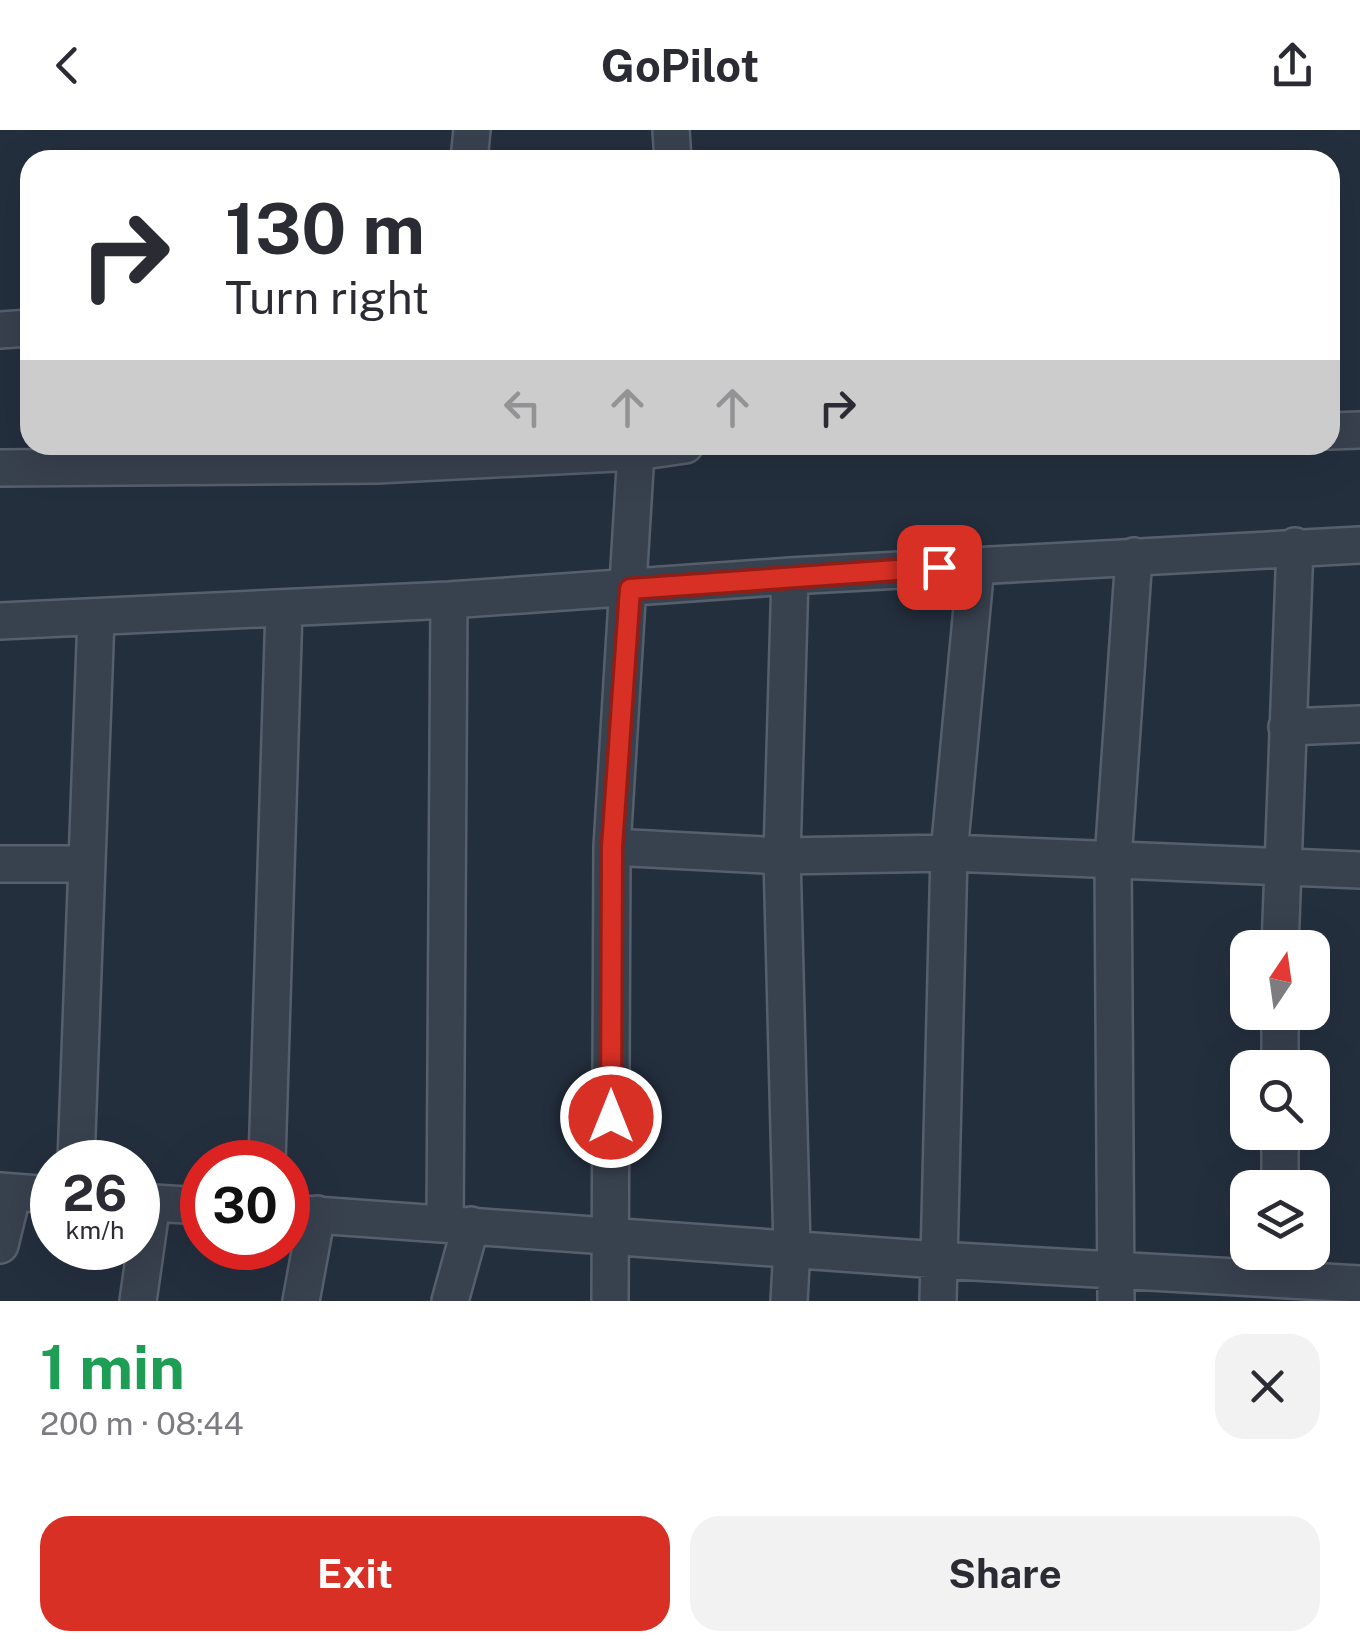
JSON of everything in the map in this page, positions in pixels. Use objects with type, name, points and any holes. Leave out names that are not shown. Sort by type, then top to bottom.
[{"type":"street","points":[[0,468],[377,455]]},
{"type":"street","points":[[610,1301],[612,847],[636,455]]},
{"type":"street","points":[[0,621],[449,600],[790,576],[1360,545]]},
{"type":"street","points":[[1280,930],[1296,546]]},
{"type":"street","points":[[1117,1286],[1113,860],[1134,556]]},
{"type":"street","points":[[938,1301],[949,854],[976,565]]},
{"type":"street","points":[[789,1301],[792,1248],[782,856],[790,576]]},
{"type":"street","points":[[449,600],[458,1225],[450,1301]]},
{"type":"street","points":[[268,1140],[284,608]]},
{"type":"street","points":[[77,1140],[96,617]]},
{"type":"street","points":[[1287,727],[1360,724]]},
{"type":"street","points":[[612,847],[782,856],[949,854],[1280,870],[1360,870]]},
{"type":"street","points":[[0,864],[87,864]]},
{"type":"street","points":[[0,1245],[6,1191]]},
{"type":"street","points":[[310,1215],[610,1233],[938,1260],[1117,1286],[1280,1279],[1360,1284]]},
{"type":"street","points":[[138,1301],[140,1270]]},
{"type":"street","points":[[301,1270],[301,1301]]},
{"type":"route","points":[[611,1117],[612,847],[630,589],[939,567]]}]
